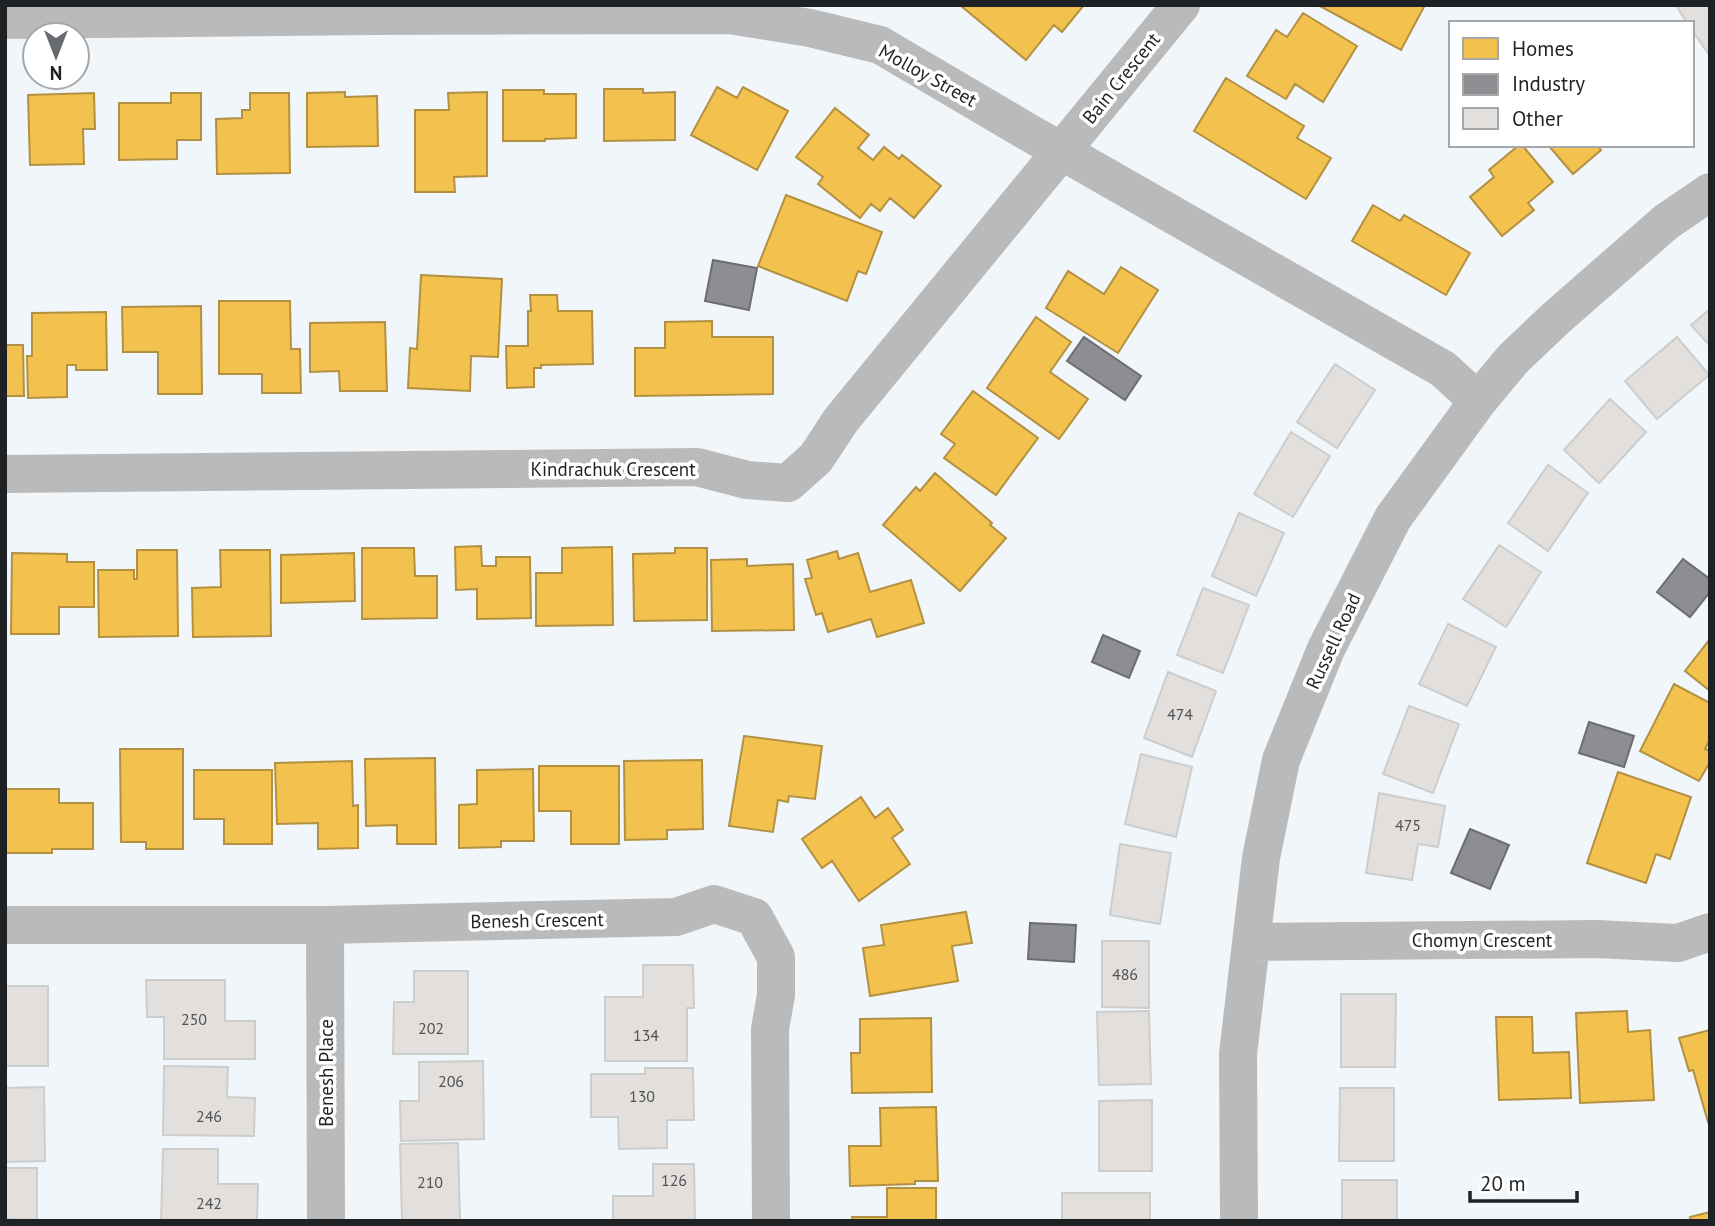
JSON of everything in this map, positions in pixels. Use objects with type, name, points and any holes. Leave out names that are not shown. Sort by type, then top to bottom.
[{"type":"street","name":"Bain Crescent","points":[[1062,151],[1181,5]]},
{"type":"street","name":"Molloy Street","points":[[5,20],[331,11],[729,15],[810,27],[880,45],[1443,369],[1478,401]]},
{"type":"street","name":"Kindrachuk Crescent","points":[[5,474],[697,467],[747,480],[788,483],[816,458],[841,421],[1062,151]]},
{"type":"street","name":"Russell Road","points":[[1239,1221],[1238,1054],[1261,858],[1281,760],[1326,649],[1393,518],[1478,401],[1513,359],[1555,318],[1666,222],[1710,192]]},
{"type":"street","name":"Benesh Crescent","points":[[5,925],[325,925],[676,916],[714,904],[754,916],[776,957],[776,995],[770,1029],[771,1221]]},
{"type":"street","name":"Benesh Place","points":[[325,925],[326,1221]]},
{"type":"street","name":"Chomyn Crescent","points":[[1252,942],[1597,939],[1678,943],[1710,932]]},
{"type":"building: Homes","points":[[960,5],[1084,5],[1062,32],[1054,25],[1026,60]]},
{"type":"building: Homes","points":[[1318,5],[1425,5],[1401,50]]},
{"type":"building: Homes","points":[[1303,13],[1357,46],[1323,102],[1295,84],[1286,99],[1247,76],[1276,30],[1287,37]]},
{"type":"building: Homes","points":[[1226,78],[1304,126],[1297,138],[1331,158],[1306,199],[1194,131]]},
{"type":"building: Homes","points":[[717,87],[737,98],[743,87],[788,111],[757,170],[691,135]]},
{"type":"building: Homes","points":[[604,89],[643,89],[643,93],[675,92],[675,140],[604,141]]},
{"type":"building: Homes","points":[[503,90],[544,90],[544,94],[576,94],[576,138],[503,141]]},
{"type":"building: Homes","points":[[345,92],[345,97],[377,96],[378,146],[307,147],[307,93]]},
{"type":"building: Homes","points":[[487,92],[487,176],[454,177],[455,192],[415,192],[415,110],[449,110],[448,93]]},
{"type":"building: Homes","points":[[94,93],[95,129],[83,129],[84,164],[30,165],[28,95]]},
{"type":"building: Homes","points":[[171,93],[201,93],[201,140],[177,140],[177,159],[119,160],[119,103],[171,103]]},
{"type":"building: Homes","points":[[250,93],[289,93],[290,173],[217,174],[216,119],[242,118],[242,110],[250,110]]},
{"type":"building: Homes","points":[[835,108],[869,135],[858,148],[873,160],[884,147],[899,159],[902,155],[941,186],[914,218],[890,198],[880,211],[871,204],[860,218],[818,184],[823,177],[796,157]]},
{"type":"building: Homes","points":[[1517,147],[1524,147],[1553,182],[1528,203],[1534,210],[1502,236],[1470,197],[1494,177],[1489,170]]},
{"type":"building: Homes","points":[[1550,147],[1599,147],[1601,150],[1573,174]]},
{"type":"building: Homes","points":[[786,195],[882,232],[866,274],[858,271],[847,301],[758,266]]},
{"type":"building: Homes","points":[[1373,205],[1400,221],[1404,215],[1470,253],[1446,295],[1352,241]]},
{"type":"building: Homes","points":[[1121,267],[1158,290],[1118,353],[1046,308],[1068,271],[1104,294]]},
{"type":"building: Homes","points":[[421,275],[502,279],[498,357],[471,356],[470,391],[408,388],[410,348],[417,349]]},
{"type":"building: Homes","points":[[530,295],[557,295],[558,311],[592,311],[593,364],[541,365],[541,368],[534,368],[534,387],[507,388],[506,346],[528,346]]},
{"type":"building: Homes","points":[[219,301],[290,301],[291,349],[300,349],[301,393],[262,393],[262,374],[219,374]]},
{"type":"building: Homes","points":[[201,306],[202,394],[158,394],[158,352],[123,352],[122,307]]},
{"type":"building: Homes","points":[[106,312],[107,370],[76,370],[76,365],[67,365],[67,397],[28,398],[27,356],[32,356],[32,313]]},
{"type":"building: Homes","points":[[1036,317],[1071,342],[1050,372],[1088,399],[1059,439],[987,388]]},
{"type":"building: Homes","points":[[712,321],[712,337],[773,337],[773,394],[635,396],[635,348],[665,348],[665,322]]},
{"type":"building: Homes","points":[[385,322],[387,391],[340,391],[339,371],[310,372],[310,323]]},
{"type":"building: Homes","points":[[5,345],[23,345],[24,396],[5,396]]},
{"type":"building: Homes","points":[[973,391],[1038,438],[996,495],[944,458],[955,444],[941,434]]},
{"type":"building: Homes","points":[[935,473],[1006,538],[960,591],[883,525],[916,487],[920,491]]},
{"type":"building: Homes","points":[[481,546],[482,566],[496,566],[496,557],[530,557],[531,618],[477,619],[477,589],[456,590],[455,547]]},
{"type":"building: Homes","points":[[612,547],[613,625],[536,626],[536,573],[562,573],[562,548]]},
{"type":"building: Homes","points":[[362,548],[414,548],[415,576],[437,576],[437,618],[362,619]]},
{"type":"building: Homes","points":[[675,548],[707,548],[707,620],[634,621],[633,554],[675,553]]},
{"type":"building: Homes","points":[[137,550],[177,550],[178,636],[99,637],[98,570],[134,570],[134,579],[137,579]]},
{"type":"building: Homes","points":[[220,550],[270,550],[271,636],[193,637],[192,588],[221,587]]},
{"type":"building: Homes","points":[[837,551],[839,559],[858,553],[870,592],[911,580],[924,623],[877,637],[871,619],[828,632],[822,613],[816,615],[805,579],[812,578],[807,560]]},
{"type":"building: Homes","points":[[12,553],[67,554],[67,562],[94,562],[94,607],[59,607],[59,634],[11,634]]},
{"type":"building: Homes","points":[[354,553],[355,601],[281,603],[281,555]]},
{"type":"building: Homes","points":[[747,559],[747,566],[793,564],[794,630],[712,631],[711,560]]},
{"type":"building: Homes","points":[[1710,639],[1710,691],[1685,671]]},
{"type":"building: Homes","points":[[1674,684],[1710,703],[1710,739],[1705,749],[1710,751],[1710,762],[1699,781],[1640,751]]},
{"type":"building: Homes","points":[[744,736],[822,746],[815,799],[789,796],[788,802],[778,800],[773,832],[729,826]]},
{"type":"building: Homes","points":[[120,749],[183,749],[183,849],[146,849],[146,842],[121,842]]},
{"type":"building: Homes","points":[[435,758],[436,844],[397,844],[397,825],[366,826],[365,759]]},
{"type":"building: Homes","points":[[702,760],[703,829],[667,830],[667,839],[625,840],[624,761]]},
{"type":"building: Homes","points":[[352,761],[353,806],[358,805],[358,848],[318,849],[318,823],[277,824],[275,763]]},
{"type":"building: Homes","points":[[539,766],[619,766],[619,844],[571,844],[571,811],[539,811]]},
{"type":"building: Homes","points":[[533,769],[534,841],[501,841],[501,847],[459,848],[459,805],[477,804],[477,770]]},
{"type":"building: Homes","points":[[194,770],[272,770],[272,844],[224,844],[224,819],[194,819]]},
{"type":"building: Homes","points":[[1618,772],[1691,797],[1670,859],[1656,854],[1646,883],[1587,863]]},
{"type":"building: Homes","points":[[6,789],[59,789],[59,803],[93,803],[93,849],[52,849],[52,853],[6,853]]},
{"type":"building: Homes","points":[[861,797],[875,818],[888,808],[903,830],[892,838],[910,864],[859,901],[832,861],[822,868],[802,839]]},
{"type":"building: Homes","points":[[966,912],[972,943],[952,946],[958,981],[870,996],[863,948],[884,945],[881,925]]},
{"type":"building: Homes","points":[[1627,1011],[1628,1032],[1650,1030],[1654,1100],[1580,1103],[1576,1013]]},
{"type":"building: Homes","points":[[1496,1017],[1532,1017],[1533,1053],[1569,1052],[1571,1098],[1499,1100]]},
{"type":"building: Homes","points":[[931,1018],[932,1092],[852,1093],[851,1053],[860,1053],[860,1019]]},
{"type":"building: Homes","points":[[1710,1030],[1708,1122],[1693,1070],[1689,1071],[1679,1038]]},
{"type":"building: Homes","points":[[936,1107],[938,1181],[850,1186],[849,1146],[881,1146],[880,1108]]},
{"type":"building: Homes","points":[[887,1188],[936,1188],[936,1221],[853,1221],[852,1217],[887,1217]]},
{"type":"building: Homes","points":[[1710,1212],[1710,1221],[1691,1221],[1690,1217]]},
{"type":"building: Industry","points":[[713,260],[757,268],[749,310],[705,301]]},
{"type":"building: Industry","points":[[1084,337],[1141,376],[1125,400],[1067,361]]},
{"type":"building: Industry","points":[[1683,559],[1710,579],[1710,592],[1690,617],[1657,592]]},
{"type":"building: Industry","points":[[1103,635],[1140,651],[1129,678],[1092,662]]},
{"type":"building: Industry","points":[[1589,722],[1634,736],[1624,767],[1579,753]]},
{"type":"building: Industry","points":[[1470,829],[1509,845],[1490,889],[1451,873]]},
{"type":"building: Industry","points":[[1030,923],[1076,925],[1074,962],[1028,959]]},
{"type":"building: Other","points":[[1676,5],[1710,5],[1710,56],[1694,33],[1694,21],[1686,21]]},
{"type":"building: Other","points":[[1710,309],[1710,346],[1691,325]]},
{"type":"building: Other","points":[[1677,337],[1709,375],[1657,419],[1625,381]]},
{"type":"building: Other","points":[[1335,364],[1375,390],[1337,448],[1297,422]]},
{"type":"building: Other","points":[[1610,399],[1646,432],[1599,483],[1564,450]]},
{"type":"building: Other","points":[[1291,432],[1330,456],[1293,517],[1254,494]]},
{"type":"building: Other","points":[[1548,465],[1588,493],[1548,551],[1508,523]]},
{"type":"building: Other","points":[[1239,513],[1284,533],[1256,596],[1212,576]]},
{"type":"building: Other","points":[[1499,545],[1541,572],[1506,627],[1463,599]]},
{"type":"building: Other","points":[[1203,588],[1249,605],[1223,673],[1177,655]]},
{"type":"building: Other","points":[[1448,624],[1496,647],[1467,706],[1419,684]]},
{"type":"building: Other","points":[[1168,672],[1216,691],[1192,757],[1144,738]]},
{"type":"building: Other","points":[[1409,706],[1459,724],[1433,793],[1383,774]]},
{"type":"building: Other","points":[[1141,754],[1192,767],[1176,837],[1125,824]]},
{"type":"building: Other","points":[[1379,793],[1445,806],[1438,847],[1418,844],[1412,880],[1366,873]]},
{"type":"building: Other","points":[[1120,844],[1171,853],[1160,924],[1110,915]]},
{"type":"building: Other","points":[[1102,941],[1149,941],[1149,1008],[1102,1007]]},
{"type":"building: Other","points":[[643,965],[693,965],[694,1008],[687,1008],[687,1061],[605,1061],[605,997],[643,997]]},
{"type":"building: Other","points":[[414,971],[468,971],[468,1054],[393,1054],[394,1002],[414,1002]]},
{"type":"building: Other","points":[[146,980],[225,980],[225,1021],[255,1021],[255,1059],[164,1059],[164,1017],[147,1017]]},
{"type":"building: Other","points":[[5,986],[48,986],[48,1066],[5,1066]]},
{"type":"building: Other","points":[[1341,994],[1396,994],[1395,1067],[1341,1067]]},
{"type":"building: Other","points":[[1149,1011],[1151,1084],[1099,1085],[1097,1012]]},
{"type":"building: Other","points":[[483,1061],[484,1139],[401,1141],[400,1101],[419,1101],[419,1062]]},
{"type":"building: Other","points":[[164,1066],[228,1067],[227,1097],[255,1098],[254,1136],[163,1135]]},
{"type":"building: Other","points":[[645,1068],[693,1068],[694,1120],[667,1120],[667,1148],[619,1149],[618,1117],[591,1117],[591,1074],[645,1074]]},
{"type":"building: Other","points":[[44,1087],[45,1161],[5,1162],[5,1088]]},
{"type":"building: Other","points":[[1340,1088],[1394,1088],[1394,1161],[1339,1161]]},
{"type":"building: Other","points":[[1152,1100],[1152,1171],[1099,1171],[1099,1101]]},
{"type":"building: Other","points":[[458,1143],[460,1221],[402,1221],[400,1144]]},
{"type":"building: Other","points":[[163,1149],[218,1149],[218,1184],[258,1184],[257,1221],[161,1221]]},
{"type":"building: Other","points":[[653,1164],[694,1164],[695,1221],[613,1221],[613,1196],[653,1196]]},
{"type":"building: Other","points":[[5,1168],[37,1168],[37,1220],[5,1219]]},
{"type":"building: Other","points":[[1342,1180],[1397,1180],[1397,1221],[1342,1221]]},
{"type":"building: Other","points":[[1062,1193],[1150,1193],[1150,1221],[1062,1221]]}]
